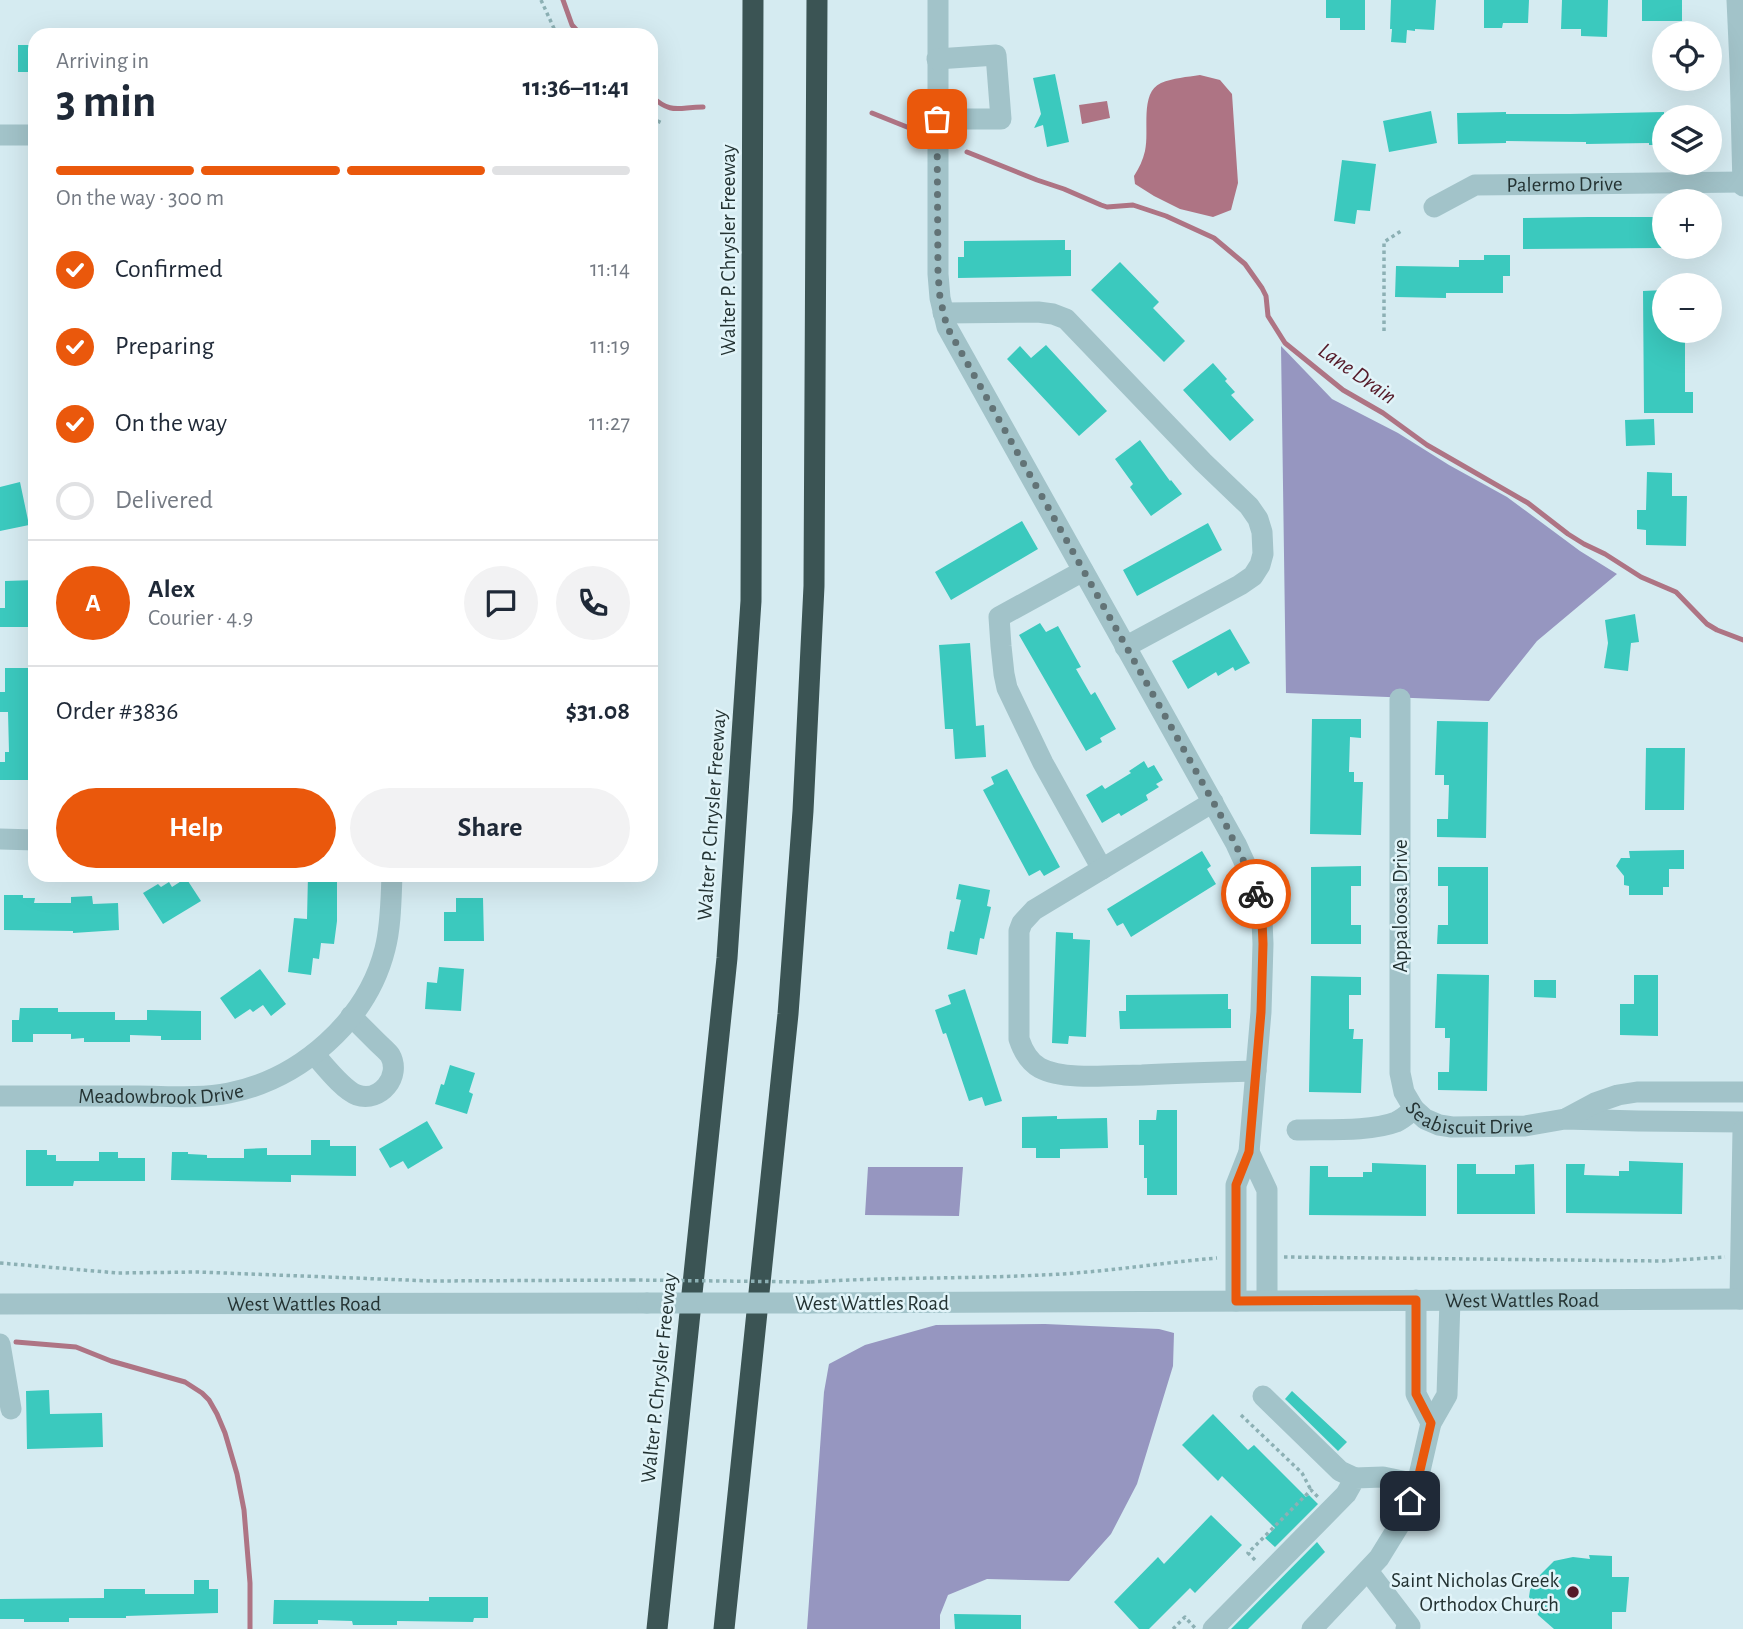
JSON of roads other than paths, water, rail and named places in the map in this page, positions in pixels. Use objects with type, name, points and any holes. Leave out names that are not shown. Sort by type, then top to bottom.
[{"type":"highway","name":"Walter P. Chrysler Freeway","points":[[657,1629],[727,958],[751,601],[753,0]]},
{"type":"highway","points":[[724,1629],[788,1014],[803,811],[814,586],[817,0]]},
{"type":"street","points":[[938,0],[938,274],[947,327],[1213,802],[1248,870],[1258,898],[1263,944],[1261,1012],[1249,1152],[1236,1185],[1236,1301]]},
{"type":"street","points":[[1737,0],[1743,184]]},
{"type":"street","points":[[937,59],[996,55],[1001,119],[937,119]]},
{"type":"street","points":[[0,135],[28,135]]},
{"type":"street","name":"Palermo Drive","points":[[1434,206],[1475,185],[1743,184]]},
{"type":"street","points":[[943,313],[1038,312],[1066,319],[1203,463],[1239,495],[1258,519],[1262,532],[1263,554],[1253,576],[1125,647]]},
{"type":"street","points":[[1083,571],[999,617],[1000,646],[1007,688],[1043,763],[1102,869]]},
{"type":"street","name":"Appaloosa Drive","points":[[1400,699],[1400,1073],[1404,1092],[1414,1109]]},
{"type":"street","points":[[1213,802],[1034,910],[1022,923],[1019,931],[1018,1039],[1029,1060],[1040,1068],[1066,1075],[1256,1071]]},
{"type":"street","points":[[0,839],[28,840]]},
{"type":"street","name":"Meadowbrook Drive","points":[[0,1096],[226,1094],[269,1081],[288,1072],[335,1035],[368,991],[381,964],[388,932],[392,882]]},
{"type":"street","points":[[314,1054],[349,1091],[367,1097],[384,1090],[393,1073],[390,1055],[351,1016]]},
{"type":"street","name":"Seabiscuit Drive","points":[[1565,1119],[1595,1103],[1637,1092],[1743,1092]]},
{"type":"street","name":"Seabiscuit Drive","points":[[1297,1130],[1384,1125],[1398,1121],[1414,1109],[1425,1119],[1452,1127],[1525,1126],[1565,1119],[1743,1122]]},
{"type":"street","points":[[1742,1299],[1743,1130]]},
{"type":"street","points":[[1249,1152],[1267,1190],[1268,1300]]},
{"type":"street","name":"West Wattles Road","points":[[0,1304],[1742,1299]]},
{"type":"street","points":[[1416,1300],[1416,1394],[1431,1423]]},
{"type":"street","points":[[1312,1629],[1368,1571],[1403,1519],[1417,1483],[1431,1423],[1447,1395],[1450,1300]]},
{"type":"street","points":[[0,1344],[11,1409]]},
{"type":"street","points":[[1263,1396],[1340,1471],[1355,1478],[1383,1477],[1417,1483]]},
{"type":"street","points":[[1213,1629],[1346,1494],[1355,1478]]},
{"type":"street","points":[[1368,1571],[1410,1626],[1406,1629]]},
{"type":"waterway","name":"Lane Drain","points":[[563,0],[575,28]]},
{"type":"waterway","name":"Lane Drain","points":[[658,102],[670,108],[703,107]]},
{"type":"waterway","name":"Lane Drain","points":[[872,113],[907,127]]},
{"type":"waterway","name":"Lane Drain","points":[[967,152],[1101,205],[1133,205],[1166,216],[1214,238],[1245,264],[1262,288],[1266,296],[1268,316],[1285,343],[1343,390],[1383,413],[1427,445],[1528,503],[1584,544],[1641,577],[1676,592],[1707,624],[1743,640]]},
{"type":"waterway","points":[[16,1342],[76,1347],[111,1361],[185,1382],[209,1400],[225,1433],[244,1510],[250,1583],[250,1629]]},
{"type":"place","name":"Saint Nicholas Greek Orthodox Church","points":[[1573,1592]]}]
